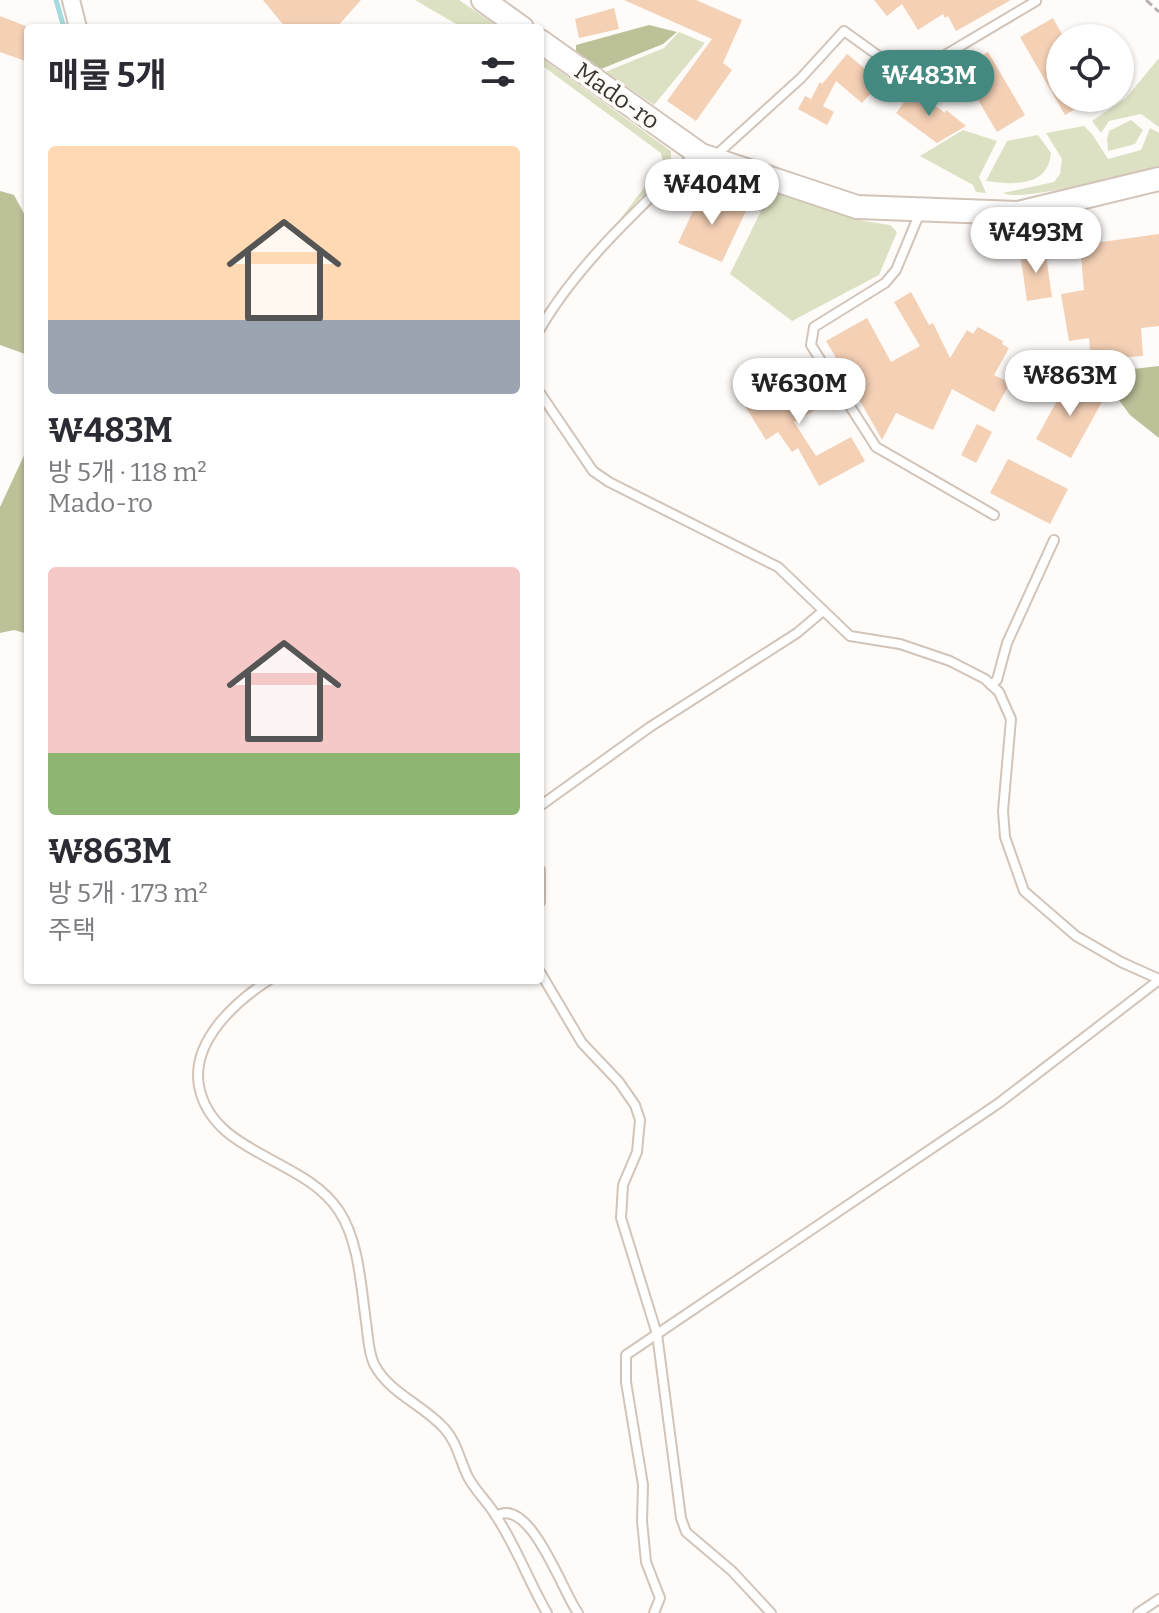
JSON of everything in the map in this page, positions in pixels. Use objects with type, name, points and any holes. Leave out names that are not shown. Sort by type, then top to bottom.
[{"type":"main road","points":[[483,0],[516,24]]},
{"type":"main road","name":"Mado-ro","points":[[544,44],[704,156],[857,207],[1018,213],[1159,179]]},
{"type":"street","points":[[71,0],[77,24]]},
{"type":"lane","points":[[544,322],[558,297],[578,273],[704,156],[801,78],[844,31],[908,77],[1036,1]]},
{"type":"lane","points":[[921,210],[896,270],[885,283],[814,327],[811,345],[876,447],[994,515]]},
{"type":"lane","points":[[544,399],[593,471],[638,498],[778,567],[850,636],[900,644],[950,661],[991,685],[1006,703],[1011,719],[1003,811],[1005,837],[1024,891],[1076,936],[1159,980],[999,1103],[626,1355],[624,1363],[643,1485],[642,1521],[646,1562],[660,1598],[654,1613]]},
{"type":"lane","points":[[991,685],[999,675],[1007,643],[1054,540]]},
{"type":"lane","points":[[544,803],[650,727],[797,633],[823,611]]},
{"type":"lane","points":[[544,979],[582,1043],[619,1082],[635,1105],[640,1120],[637,1152],[623,1185],[620,1201],[640,1286],[657,1334],[681,1518],[686,1532],[732,1571],[771,1613]]},
{"type":"lane","points":[[264,984],[233,1007],[204,1050],[199,1064],[199,1089],[224,1132],[299,1174],[339,1211],[355,1253],[375,1365],[391,1388],[409,1398],[445,1429],[479,1497],[496,1516],[547,1613]]},
{"type":"lane","points":[[496,1516],[503,1512],[515,1514],[537,1535],[578,1613]]},
{"type":"lane","points":[[1138,1613],[1159,1599]]},
{"type":"path","points":[[1146,0],[1159,12]]},
{"type":"green space","points":[[415,0],[459,0],[494,24],[456,24]]},
{"type":"green space","points":[[649,25],[677,32],[663,44],[601,69],[576,51],[576,45]]},
{"type":"green space","points":[[679,32],[705,43],[654,105],[605,72],[664,48]]},
{"type":"green space","points":[[1159,58],[1159,127],[1141,114],[1109,121],[1101,133],[1092,121],[1105,112],[1134,112],[1134,88]]},
{"type":"green space","points":[[544,60],[671,151],[671,166],[618,222],[663,163],[661,153],[544,67]]},
{"type":"green space","points":[[1131,120],[1143,130],[1135,144],[1108,151],[1109,131]]},
{"type":"green space","points":[[1084,126],[1108,159],[1141,150],[1150,128],[1159,133],[1159,166],[1054,191],[1014,195],[1003,193],[1054,182],[1060,174],[1062,159],[1046,133]]},
{"type":"green space","points":[[963,130],[997,141],[979,177],[986,193],[976,192],[973,185],[920,156]]},
{"type":"green space","points":[[1038,135],[1051,153],[1044,172],[1036,178],[1018,183],[986,181],[1007,141]]},
{"type":"green space","points":[[699,175],[825,204],[864,221],[890,225],[897,232],[879,275],[792,321],[730,274],[763,207],[703,184],[672,185],[686,177]]},
{"type":"green space","points":[[0,191],[14,195],[24,214],[24,354],[0,345]]},
{"type":"green space","points":[[1159,366],[1159,438],[1130,415],[1099,373]]},
{"type":"green space","points":[[24,456],[24,633],[14,630],[0,633],[0,507]]},
{"type":"building","points":[[263,0],[361,0],[340,24],[283,24]]},
{"type":"building","points":[[624,0],[696,0],[742,20],[723,63],[732,70],[696,121],[667,101],[712,39]]},
{"type":"building","points":[[874,0],[1011,0],[956,31],[948,16],[945,18],[943,14],[918,30],[902,4],[887,16]]},
{"type":"building","points":[[614,8],[619,29],[579,38],[575,19]]},
{"type":"building","points":[[0,16],[24,25],[24,61],[0,52]]},
{"type":"building","points":[[1053,18],[1056,24],[1046,24],[1046,82],[1020,37]]},
{"type":"building","points":[[988,52],[1025,115],[997,132],[959,68]]},
{"type":"building","points":[[847,54],[881,82],[862,103],[836,81],[823,106],[834,112],[827,125],[798,109],[805,96],[811,99],[820,82],[822,84]]},
{"type":"building","points":[[913,90],[966,126],[937,143],[896,113]]},
{"type":"building","points":[[702,192],[746,211],[722,262],[678,243]]},
{"type":"building","points":[[1159,234],[1159,326],[1141,328],[1143,356],[1091,360],[1089,338],[1069,341],[1061,294],[1084,290],[1080,245]]},
{"type":"building","points":[[1045,249],[1052,297],[1027,301],[1020,253]]},
{"type":"building","points":[[911,292],[929,325],[933,323],[950,358],[967,330],[973,334],[978,327],[1003,341],[1002,344],[1009,348],[994,375],[1010,383],[994,412],[952,389],[933,430],[896,413],[882,440],[853,388],[849,391],[838,374],[844,371],[826,341],[867,318],[891,362],[920,346],[894,302]]},
{"type":"building","points":[[767,375],[785,404],[826,381],[836,398],[794,422],[816,456],[851,437],[865,461],[819,486],[798,448],[792,452],[778,432],[766,440],[737,393]]},
{"type":"building","points":[[1069,379],[1104,398],[1071,458],[1036,439]]},
{"type":"building","points":[[977,424],[992,432],[976,463],[961,455]]},
{"type":"building","points":[[1008,459],[1068,489],[1050,524],[990,493]]},
{"type":"waterway","points":[[56,0],[63,24]]}]
